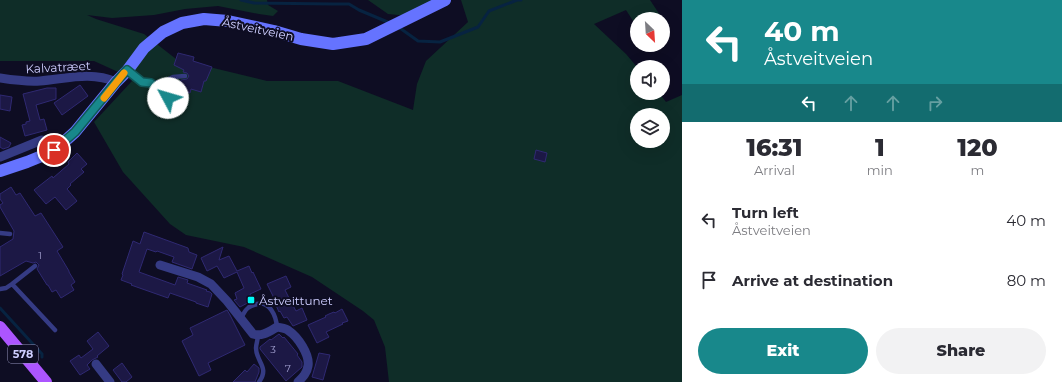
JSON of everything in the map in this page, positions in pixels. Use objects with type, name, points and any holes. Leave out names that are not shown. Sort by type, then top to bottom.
[{"type":"main road","name":"578","points":[[0,327],[46,382]]},
{"type":"street","name":"Åstveitveien","points":[[0,171],[27,162],[54,150],[75,132],[144,48],[163,32],[182,23],[204,19],[228,21],[274,31],[301,39],[333,44],[366,39],[445,0]]},
{"type":"street","name":"Kalvatræet","points":[[0,78],[39,81],[91,76],[108,78],[116,82]]},
{"type":"street","points":[[0,157],[42,140]]},
{"type":"street","points":[[160,265],[198,277],[211,284],[227,301],[253,334],[266,334],[277,327],[288,330],[298,338],[308,357],[308,366],[305,375],[298,382]]},
{"type":"street","points":[[96,364],[110,382]]},
{"type":"lane","points":[[127,70],[142,82],[151,83],[163,82],[173,77],[185,76]]},
{"type":"lane","points":[[151,83],[168,98]]},
{"type":"lane","points":[[0,233],[10,234]]},
{"type":"lane","points":[[0,289],[6,288],[35,266]]},
{"type":"lane","points":[[12,284],[55,330]]},
{"type":"lane","points":[[241,318],[247,308],[260,304],[268,306],[272,310],[276,319],[277,327]]},
{"type":"lane","points":[[258,335],[256,348],[263,370],[263,377],[259,382]]},
{"type":"green space","points":[[0,0],[267,0],[268,5],[278,11],[273,16],[218,6],[185,9],[154,15],[112,18],[87,15],[144,34],[176,59],[267,81],[338,81],[413,110],[417,84],[426,61],[468,22],[461,0],[650,0],[658,12],[630,12],[630,16],[626,10],[594,24],[631,60],[630,100],[664,100],[666,102],[682,95],[682,382],[389,382],[385,347],[374,320],[363,311],[312,277],[244,247],[186,235],[170,224],[123,172],[94,122],[132,81],[127,76],[94,61],[0,61]]},
{"type":"green space","points":[[368,0],[450,0],[409,16],[388,14]]},
{"type":"building","points":[[178,53],[194,57],[193,61],[212,67],[206,81],[204,81],[201,92],[191,89],[190,93],[179,90],[181,80],[187,79],[189,76],[187,73],[183,72],[184,70],[174,65]]},
{"type":"building","points":[[80,85],[88,96],[62,115],[54,103]]},
{"type":"building","points":[[47,88],[56,88],[56,99],[36,105],[40,120],[44,119],[47,130],[25,136],[22,125],[30,121],[23,94]]},
{"type":"building","points":[[0,95],[12,97],[10,111],[0,109]]},
{"type":"building","points":[[0,137],[11,143],[9,147],[3,149],[0,147]]},
{"type":"building","points":[[536,150],[547,153],[545,162],[534,159]]},
{"type":"building","points":[[77,153],[87,164],[81,169],[84,172],[70,184],[71,185],[67,189],[77,201],[66,210],[55,197],[46,204],[34,190],[52,176],[53,178],[69,164],[68,162]]},
{"type":"building","points":[[11,187],[16,195],[20,193],[35,216],[41,213],[63,247],[57,251],[75,282],[71,285],[74,290],[61,298],[56,290],[52,292],[47,285],[37,269],[39,265],[36,262],[33,263],[26,261],[0,276],[0,247],[13,239],[14,231],[0,207],[3,203],[0,199],[0,194]]},
{"type":"building","points":[[144,232],[188,248],[189,252],[197,255],[192,269],[172,262],[174,257],[147,249],[139,272],[175,285],[178,277],[188,280],[187,283],[207,290],[206,291],[212,294],[208,307],[170,293],[168,298],[121,280],[133,241],[140,244]]},
{"type":"building","points":[[223,247],[219,260],[229,256],[237,271],[249,266],[261,289],[250,294],[253,300],[240,307],[234,300],[237,299],[235,293],[244,288],[237,272],[224,278],[217,266],[207,271],[201,258]]},
{"type":"building","points":[[286,276],[291,287],[285,290],[296,311],[302,308],[307,320],[293,326],[287,317],[284,318],[280,311],[279,312],[267,284]]},
{"type":"building","points":[[342,309],[348,321],[326,332],[329,337],[317,343],[308,325]]},
{"type":"building","points":[[227,310],[245,345],[208,363],[211,370],[199,376],[182,341],[193,335],[190,328]]},
{"type":"building","points":[[98,332],[109,346],[87,365],[90,369],[80,375],[70,361],[79,355],[81,358],[93,349],[87,341]]},
{"type":"building","points":[[279,334],[283,338],[284,337],[298,354],[297,355],[302,362],[302,367],[286,381],[260,349],[260,347],[270,339],[271,340]]},
{"type":"building","points":[[319,353],[330,355],[323,380],[312,377]]},
{"type":"building","points":[[122,363],[132,377],[126,382],[122,382],[113,370]]},
{"type":"building","points":[[254,364],[259,368],[255,382],[233,382],[245,370],[247,372]]},
{"type":"waterway","points":[[241,0],[254,3],[349,4],[359,10],[390,23]]},
{"type":"waterway","points":[[397,26],[418,41],[440,42],[478,27],[489,11],[517,0],[521,0]]},
{"type":"waterway","points":[[0,308],[42,354],[42,357]]},
{"type":"slow traffic","points":[[104,98],[124,73]]},
{"type":"place","name":"Åstveittunet","points":[[251,300]]},
{"type":"route","points":[[54,150],[75,132],[127,70],[142,82],[151,83],[168,98]]}]
